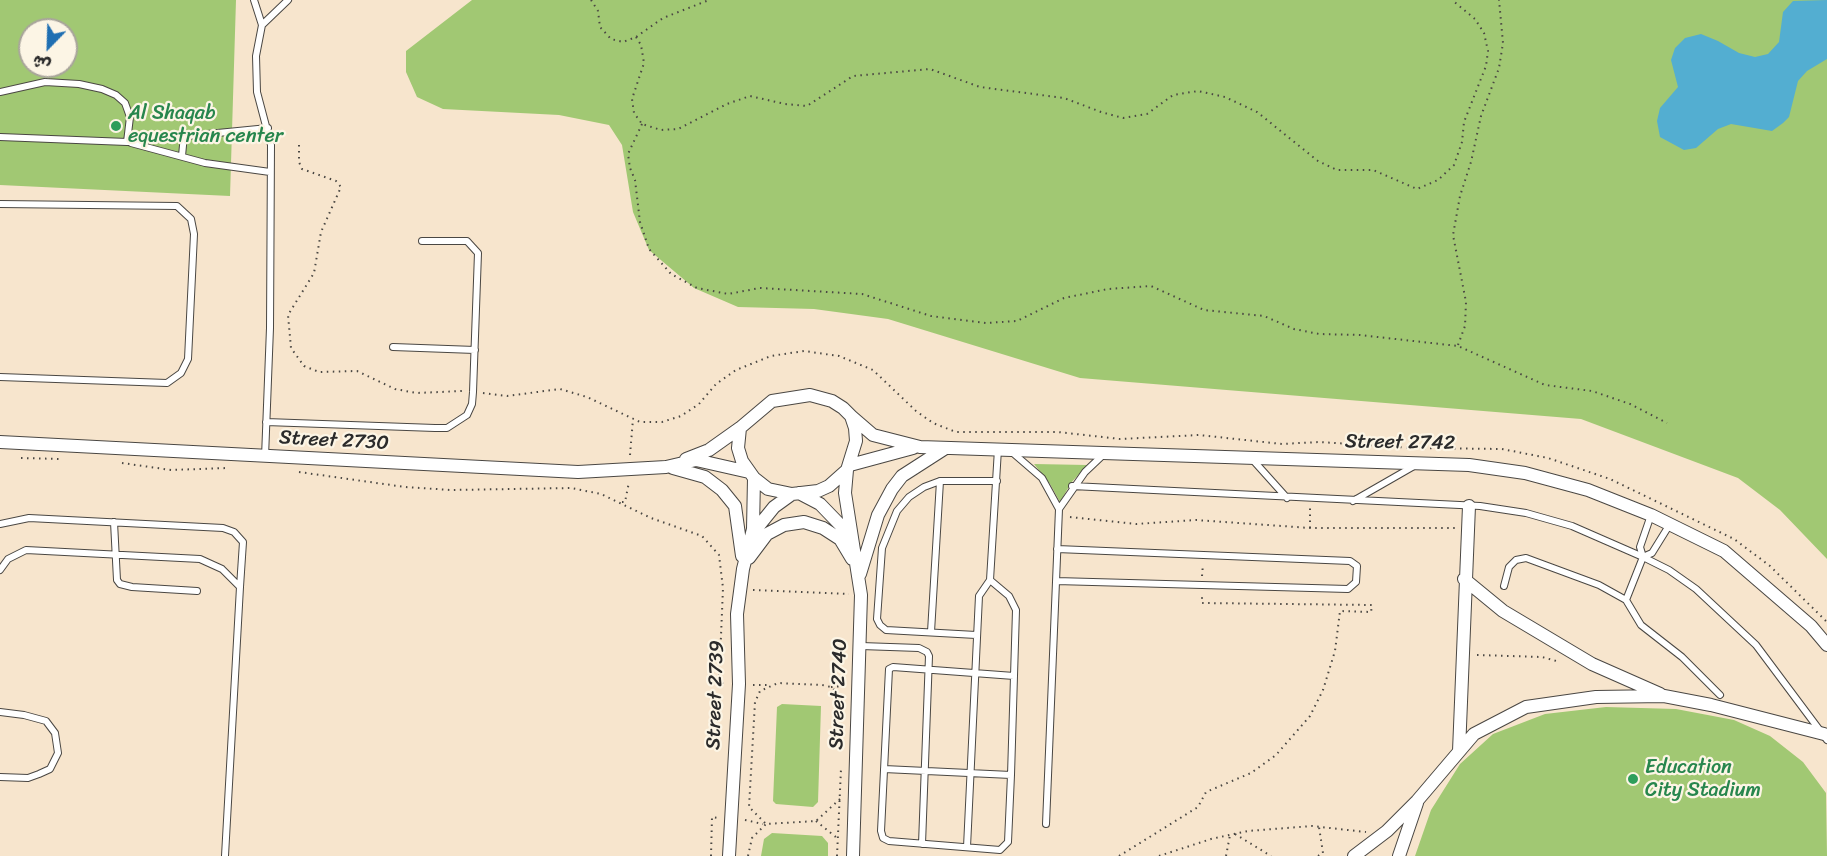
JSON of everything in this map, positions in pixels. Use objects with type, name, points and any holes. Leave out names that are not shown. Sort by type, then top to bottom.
[{"type":"street","points":[[810,395],[832,401],[851,416],[856,441],[848,467],[829,486],[796,493],[768,489],[751,475],[738,448],[740,428],[772,401],[810,395]]},
{"type":"street","name":"Street 2742","points":[[851,416],[873,435],[920,447],[1469,465],[1525,473],[1588,490],[1651,515],[1724,551],[1811,626],[1827,645]]},
{"type":"street","name":"Street 2730","points":[[666,467],[709,450],[740,428]]},
{"type":"street","name":"Street 2730","points":[[0,442],[265,458],[578,472],[666,467],[696,460],[751,475]]},
{"type":"street","name":"Street 2742","points":[[848,467],[920,447]]},
{"type":"street","points":[[859,575],[878,515],[892,489],[902,476],[944,449]]},
{"type":"street","points":[[666,467],[686,470],[705,477],[722,490],[735,506],[740,524],[742,569]]},
{"type":"street","name":"Street 2740","points":[[848,467],[845,504],[861,595],[853,856]]},
{"type":"street","name":"Street 2739","points":[[729,856],[739,684],[739,590],[754,519],[751,475]]},
{"type":"street","name":"Street 2740","points":[[796,493],[830,512],[850,535]]},
{"type":"street","name":"Street 2739","points":[[751,537],[774,507],[796,493]]},
{"type":"street","points":[[1459,751],[1464,579],[1469,506]]},
{"type":"street","points":[[742,569],[767,534],[784,525],[804,522],[823,528],[840,539],[848,550],[859,575]]},
{"type":"street","points":[[1464,579],[1503,611],[1592,664],[1664,696]]},
{"type":"street","points":[[1354,856],[1380,837],[1418,801],[1474,734],[1526,708],[1596,697],[1664,696],[1711,705],[1825,737]]},
{"type":"street","points":[[1399,856],[1418,801]]},
{"type":"lane","points":[[254,0],[262,25],[256,56],[257,92],[268,128],[270,172],[270,328],[265,458]]},
{"type":"lane","points":[[262,25],[288,0]]},
{"type":"lane","points":[[0,92],[45,82],[79,84],[102,89],[116,95],[125,103],[130,117],[127,142]]},
{"type":"lane","points":[[0,137],[127,142],[268,128]]},
{"type":"lane","points":[[182,156],[184,135]]},
{"type":"lane","points":[[127,142],[205,164],[270,172]]},
{"type":"lane","points":[[0,204],[177,206],[191,219],[194,234],[188,358],[181,374],[167,383],[0,376]]},
{"type":"lane","points":[[266,422],[447,428],[467,415],[472,404],[473,392],[478,253],[476,248],[467,241],[423,241]]},
{"type":"lane","points":[[393,347],[475,350]]},
{"type":"lane","points":[[967,847],[979,596],[990,580],[1001,449],[1025,461],[1042,478],[1058,512],[1046,824]]},
{"type":"lane","points":[[1058,512],[1072,486],[1107,452]]},
{"type":"lane","points":[[1252,459],[1287,498]]},
{"type":"lane","points":[[1352,502],[1417,464]]},
{"type":"lane","points":[[976,635],[886,630],[880,625],[877,619],[882,548],[893,520],[909,497],[940,481],[997,481]]},
{"type":"lane","points":[[931,632],[940,481]]},
{"type":"lane","points":[[1072,486],[1352,502],[1469,506],[1526,513],[1572,526],[1669,570],[1696,589],[1756,645],[1825,737]]},
{"type":"lane","points":[[1626,600],[1643,557],[1640,547],[1651,515]]},
{"type":"lane","points":[[0,524],[29,518],[223,528],[234,531],[243,542],[225,856]]},
{"type":"lane","points":[[114,522],[117,580],[125,587],[196,591]]},
{"type":"lane","points":[[1643,557],[1652,553],[1670,524]]},
{"type":"lane","points":[[1056,581],[1348,589],[1356,582],[1357,566],[1350,561],[1057,549]]},
{"type":"lane","points":[[0,570],[8,559],[26,550],[200,559],[222,569],[240,587]]},
{"type":"lane","points":[[1504,586],[1509,567],[1516,560],[1526,558],[1599,585],[1626,600],[1641,625],[1682,657],[1720,694]]},
{"type":"lane","points":[[990,580],[1009,596],[1016,610],[1014,676],[1011,775],[1008,842],[1005,848],[1000,850],[889,841],[883,838],[889,669],[893,666],[1014,676]]},
{"type":"lane","points":[[861,646],[919,648],[929,656],[922,844]]},
{"type":"lane","points":[[0,712],[46,721],[55,733],[58,753],[50,769],[39,774],[28,778],[0,777]]},
{"type":"lane","points":[[884,769],[1011,775]]},
{"type":"path","points":[[591,0],[598,11],[600,27],[611,39],[624,42],[636,37],[663,18],[709,0]]},
{"type":"path","points":[[636,37],[641,45],[644,63],[632,99],[634,113],[642,124],[661,130],[678,129],[727,104],[750,96],[784,104],[807,106],[854,76],[930,69],[980,87],[1064,98],[1123,118],[1147,114],[1173,95],[1198,92],[1225,97],[1257,112],[1318,161],[1337,170],[1373,170],[1417,189],[1438,180],[1454,165],[1462,142],[1464,122],[1486,66],[1488,51],[1484,33],[1475,19],[1452,0]]},
{"type":"path","points":[[1458,346],[1465,326],[1466,302],[1453,235],[1460,196],[1471,162],[1481,116],[1499,68],[1503,43],[1499,0]]},
{"type":"path","points":[[642,124],[628,153],[630,168],[635,180],[640,222],[649,249],[671,274],[697,288],[728,294],[760,288],[862,294],[931,316],[986,323],[1017,321],[1064,298],[1108,289],[1151,286],[1204,310],[1264,316],[1294,329],[1319,334],[1360,335],[1458,346],[1545,385],[1592,392],[1630,404],[1667,423]]},
{"type":"path","points":[[299,145],[299,162],[302,169],[336,181],[341,187],[321,232],[314,273],[288,315],[291,348],[303,366],[319,372],[357,371],[395,389],[416,393],[473,392],[507,396],[560,389],[588,397],[640,422],[662,422],[681,416],[699,404],[716,384],[736,370],[771,356],[804,351],[839,356],[873,370],[916,411],[933,423],[956,432],[1058,432],[1120,439],[1199,435],[1282,444],[1341,442],[1413,448],[1502,450],[1548,458],[1610,479],[1734,539],[1770,566],[1827,622]]},
{"type":"path","points":[[21,458],[64,459]]},
{"type":"path","points":[[118,462],[171,470],[227,468]]},
{"type":"path","points":[[297,472],[405,487],[451,490],[572,488],[601,494],[651,518],[702,536],[719,555],[723,588],[719,683],[768,685],[778,683],[831,687],[838,694],[844,708]]},
{"type":"path","points":[[1310,528],[1311,499]]},
{"type":"path","points":[[1058,512],[1136,524],[1196,520],[1310,528],[1467,529]]},
{"type":"path","points":[[1119,856],[1198,807],[1206,792],[1251,773],[1276,755],[1310,716],[1323,690],[1335,651],[1340,611],[1371,612],[1372,605],[1202,603],[1203,555]]},
{"type":"path","points":[[739,590],[861,595]]},
{"type":"path","points":[[1462,655],[1542,657],[1560,662]]},
{"type":"path","points":[[766,825],[749,807],[755,702],[760,691],[768,685]]},
{"type":"path","points":[[837,856],[841,765]]},
{"type":"path","points":[[711,856],[712,818],[766,825],[816,821],[840,799]]},
{"type":"path","points":[[816,821],[838,839]]},
{"type":"path","points":[[748,856],[752,838],[766,825]]},
{"type":"path","points":[[1159,856],[1234,834],[1319,826],[1360,829],[1380,837]]},
{"type":"path","points":[[1318,856],[1323,853],[1319,826]]},
{"type":"path","points":[[1234,834],[1271,856]]},
{"type":"path","points":[[1226,856],[1230,835]]},
{"type":"green space","name":"Al Shaqab equestrian center","points":[[0,0],[236,0],[230,196],[0,185]]},
{"type":"green space","points":[[472,0],[1827,0],[1827,559],[1780,510],[1738,478],[1581,419],[1080,378],[888,319],[814,309],[738,307],[694,288],[649,250],[633,212],[622,145],[609,125],[559,115],[443,109],[417,97],[406,72],[406,51]]},
{"type":"green space","points":[[1034,464],[1087,465],[1071,483],[1060,502],[1050,484]]},
{"type":"green space","points":[[782,704],[821,706],[818,802],[813,807],[776,804],[773,801],[777,707]]},
{"type":"green space","name":"Education City Stadium","points":[[1606,707],[1676,709],[1734,720],[1770,736],[1803,762],[1826,793],[1827,856],[1415,856],[1431,810],[1460,764],[1493,734],[1545,714]]},
{"type":"green space","points":[[772,833],[822,836],[828,843],[828,856],[761,856],[764,839]]},
{"type":"water","points":[[1827,0],[1827,59],[1807,71],[1798,81],[1789,117],[1783,123],[1772,131],[1731,124],[1718,129],[1696,148],[1684,150],[1660,137],[1657,121],[1660,108],[1678,87],[1671,60],[1675,48],[1685,38],[1701,34],[1739,53],[1755,57],[1768,54],[1779,42],[1783,12],[1793,1]]},
{"type":"place","name":"Al Shaqab equestrian center","points":[[116,126]]},
{"type":"place","name":"Education City Stadium","points":[[1633,779]]}]
